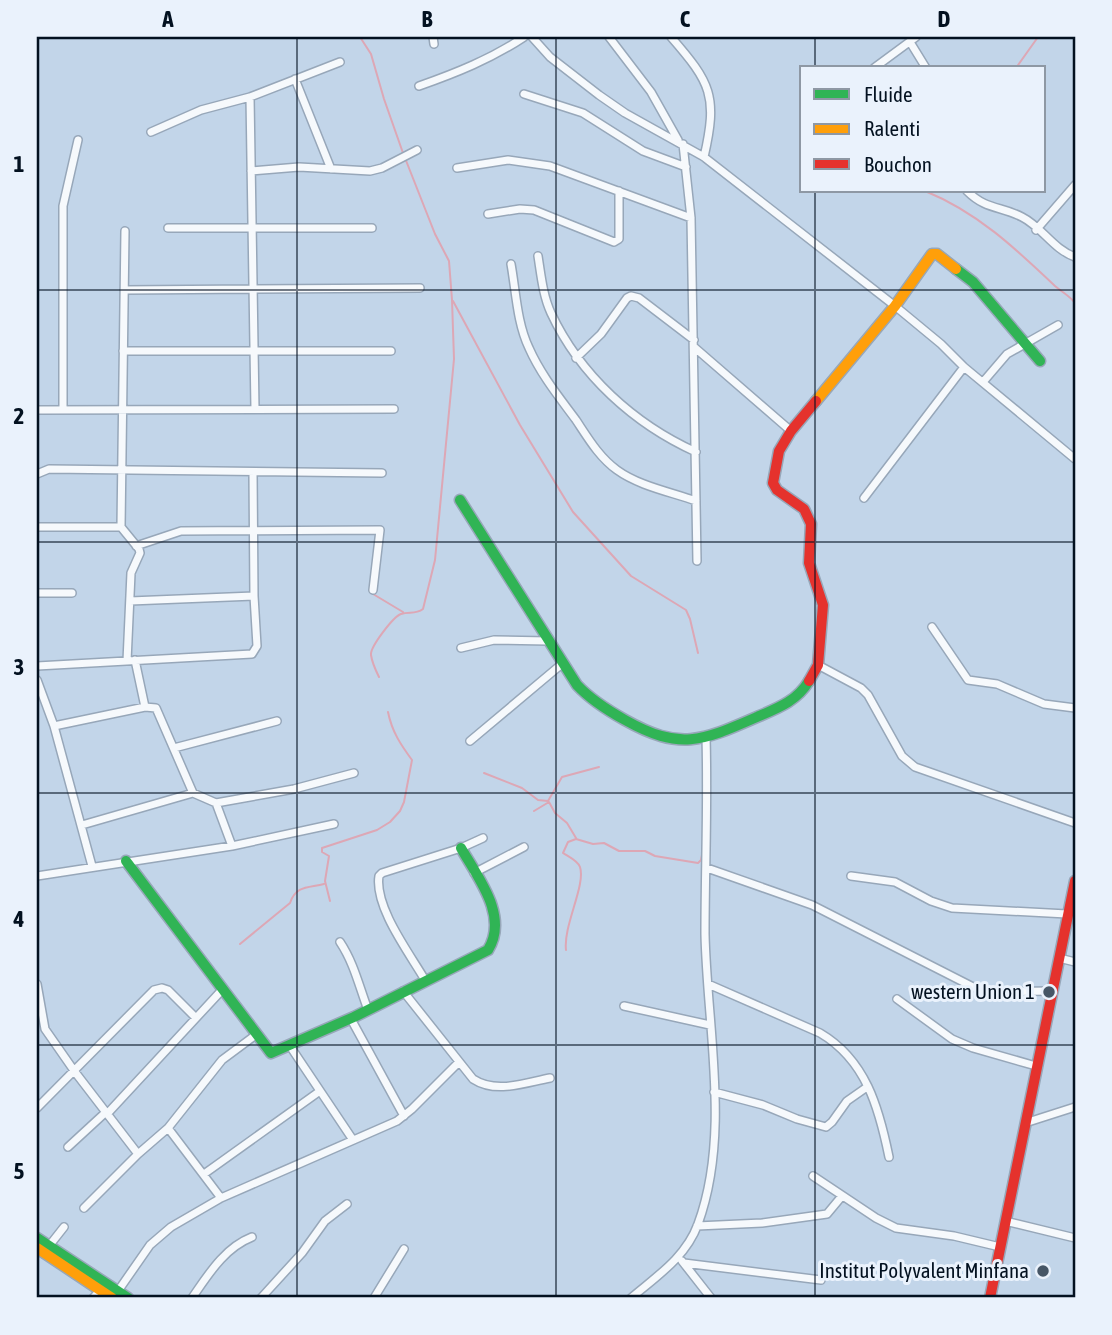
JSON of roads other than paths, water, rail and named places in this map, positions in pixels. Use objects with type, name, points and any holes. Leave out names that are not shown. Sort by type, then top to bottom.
[{"type":"street","points":[[419,86],[460,72],[524,37]]},
{"type":"street","points":[[532,37],[550,57],[599,95],[625,113],[704,157],[895,306],[1075,459]]},
{"type":"street","points":[[609,37],[652,92],[681,143],[686,167],[691,218],[697,561]]},
{"type":"street","points":[[671,37],[698,67],[708,87],[712,114],[704,157]]},
{"type":"street","points":[[877,66],[913,39],[925,66]]},
{"type":"street","points":[[151,132],[201,110],[250,97],[340,62]]},
{"type":"street","points":[[295,79],[331,169]]},
{"type":"street","points":[[524,94],[583,113],[643,151],[686,167]]},
{"type":"street","points":[[250,97],[255,409]]},
{"type":"street","points":[[63,410],[63,206],[78,139]]},
{"type":"street","points":[[251,171],[299,167],[370,171],[417,150]]},
{"type":"street","points":[[457,168],[490,162],[528,161],[550,166],[691,218]]},
{"type":"street","points":[[1037,230],[1075,185]]},
{"type":"street","points":[[488,214],[520,209],[534,210],[614,242],[619,239],[619,191]]},
{"type":"street","points":[[968,192],[983,204],[1023,218],[1060,250],[1075,257]]},
{"type":"street","points":[[168,228],[372,228]]},
{"type":"street","points":[[125,231],[121,527],[139,553],[132,568],[131,660],[145,707]]},
{"type":"street","points":[[460,500],[548,641],[586,696],[597,705],[644,730],[674,740],[706,737],[786,705],[803,691],[818,665],[823,605],[809,563],[811,524],[804,509],[777,490],[773,484],[779,451],[791,431],[895,306],[932,254],[937,254],[973,282],[1040,362]]},
{"type":"street","points":[[538,256],[545,297],[576,358],[613,396],[651,428],[669,440],[696,452]]},
{"type":"street","points":[[511,264],[528,346],[550,385],[587,438],[617,470],[635,480],[696,501]]},
{"type":"street","points":[[124,290],[420,288]]},
{"type":"street","points":[[576,358],[601,334],[627,298],[639,298],[791,431]]},
{"type":"street","points":[[983,382],[1007,354],[1058,325]]},
{"type":"street","points":[[123,351],[391,351]]},
{"type":"street","points":[[864,498],[964,367]]},
{"type":"street","points":[[37,410],[394,408]]},
{"type":"street","points":[[37,474],[49,470],[382,473]]},
{"type":"street","points":[[37,666],[252,654],[257,646],[253,471]]},
{"type":"street","points":[[37,527],[121,527]]},
{"type":"street","points":[[136,545],[181,531],[380,530],[373,590]]},
{"type":"street","points":[[37,593],[72,593]]},
{"type":"street","points":[[130,601],[254,596]]},
{"type":"street","points":[[932,627],[968,680],[1002,685],[1044,704],[1075,708]]},
{"type":"street","points":[[461,648],[494,640],[548,641]]},
{"type":"street","points":[[470,741],[563,663]]},
{"type":"street","points":[[818,665],[861,688],[868,695],[902,756],[915,767],[1075,823]]},
{"type":"street","points":[[37,680],[54,726],[92,866]]},
{"type":"street","points":[[54,726],[145,707],[156,708],[193,793]]},
{"type":"street","points":[[174,748],[277,721]]},
{"type":"street","points":[[631,1298],[681,1260],[697,1226],[713,1169],[713,1092],[705,934],[706,737]]},
{"type":"street","points":[[82,825],[193,793],[216,803],[294,789],[354,773]]},
{"type":"street","points":[[216,803],[232,846]]},
{"type":"street","points":[[37,876],[232,846],[334,824]]},
{"type":"street","points":[[425,980],[390,919],[381,895],[379,876],[483,838]]},
{"type":"street","points":[[474,873],[524,847]]},
{"type":"street","points":[[126,861],[271,1053],[351,1020],[493,945],[497,930],[495,913],[461,848]]},
{"type":"street","points":[[707,867],[813,905],[983,992],[1051,990]]},
{"type":"street","points":[[851,876],[895,882],[931,901],[952,908],[1067,915]]},
{"type":"street","points":[[990,1298],[1075,881]]},
{"type":"street","points":[[340,942],[354,965],[356,980],[368,1010]]},
{"type":"street","points":[[1059,958],[1075,961]]},
{"type":"street","points":[[37,984],[45,1029],[138,1154]]},
{"type":"street","points":[[708,984],[820,1033],[847,1053],[867,1087],[881,1122],[889,1157]]},
{"type":"street","points":[[37,1108],[154,990],[168,990],[196,1018]]},
{"type":"street","points":[[68,1147],[107,1113],[222,990]]},
{"type":"street","points":[[403,991],[472,1079],[483,1086],[508,1086],[550,1078]]},
{"type":"street","points":[[897,999],[952,1039],[973,1048],[1036,1066]]},
{"type":"street","points":[[624,1006],[710,1026]]},
{"type":"street","points":[[351,1020],[404,1116]]},
{"type":"street","points":[[84,1208],[168,1128],[222,1060],[257,1034]]},
{"type":"street","points":[[289,1046],[353,1140]]},
{"type":"street","points":[[115,1295],[150,1245],[171,1227],[221,1198],[404,1116],[459,1062]]},
{"type":"street","points":[[713,1092],[762,1105],[825,1127],[832,1122],[847,1101],[867,1087]]},
{"type":"street","points":[[204,1174],[320,1091]]},
{"type":"street","points":[[1025,1123],[1075,1107]]},
{"type":"street","points":[[168,1128],[221,1198]]},
{"type":"street","points":[[813,1176],[896,1228],[954,1236],[1000,1247]]},
{"type":"street","points":[[697,1226],[762,1223],[827,1214],[842,1196]]},
{"type":"street","points":[[261,1298],[302,1253],[325,1221],[346,1204]]},
{"type":"street","points":[[1005,1221],[1075,1238]]},
{"type":"street","points":[[49,1246],[64,1227]]},
{"type":"street","points":[[192,1298],[230,1250],[252,1237]]},
{"type":"street","points":[[37,1238],[99,1291]]},
{"type":"street","points":[[37,1248],[99,1291],[128,1298]]},
{"type":"street","points":[[373,1298],[404,1249]]},
{"type":"street","points":[[681,1260],[821,1280]]},
{"type":"street","points":[[681,1260],[711,1298]]},
{"type":"waterway","points":[[360,37],[371,54],[403,153]]},
{"type":"waterway","points":[[1017,66],[1038,37]]},
{"type":"waterway","points":[[379,677],[371,655],[374,646],[397,616],[423,609],[435,560],[454,359],[449,261],[435,234],[405,158]]},
{"type":"waterway","points":[[927,192],[962,209],[995,232],[1075,303]]},
{"type":"waterway","points":[[453,301],[520,425],[573,512],[631,576],[686,610],[698,653]]},
{"type":"waterway","points":[[373,594],[403,612]]},
{"type":"waterway","points":[[330,901],[325,881],[329,856],[322,852],[322,848],[377,830],[390,822],[404,802],[412,760],[397,738],[388,712]]},
{"type":"waterway","points":[[484,773],[522,788],[538,800],[548,801],[562,777],[599,767]]},
{"type":"waterway","points":[[534,811],[549,802],[576,838]]},
{"type":"waterway","points":[[566,950],[568,929],[581,875],[577,863],[563,853],[568,842],[576,839],[593,844],[604,843],[619,851],[645,851],[655,856],[698,863],[703,850]]},
{"type":"waterway","points":[[240,944],[290,903],[299,890],[324,884]]},
{"type":"place","name":"western Union 1","points":[[1049,992]]},
{"type":"place","name":"Institut Polyvalent Minfana","points":[[1043,1271]]}]
